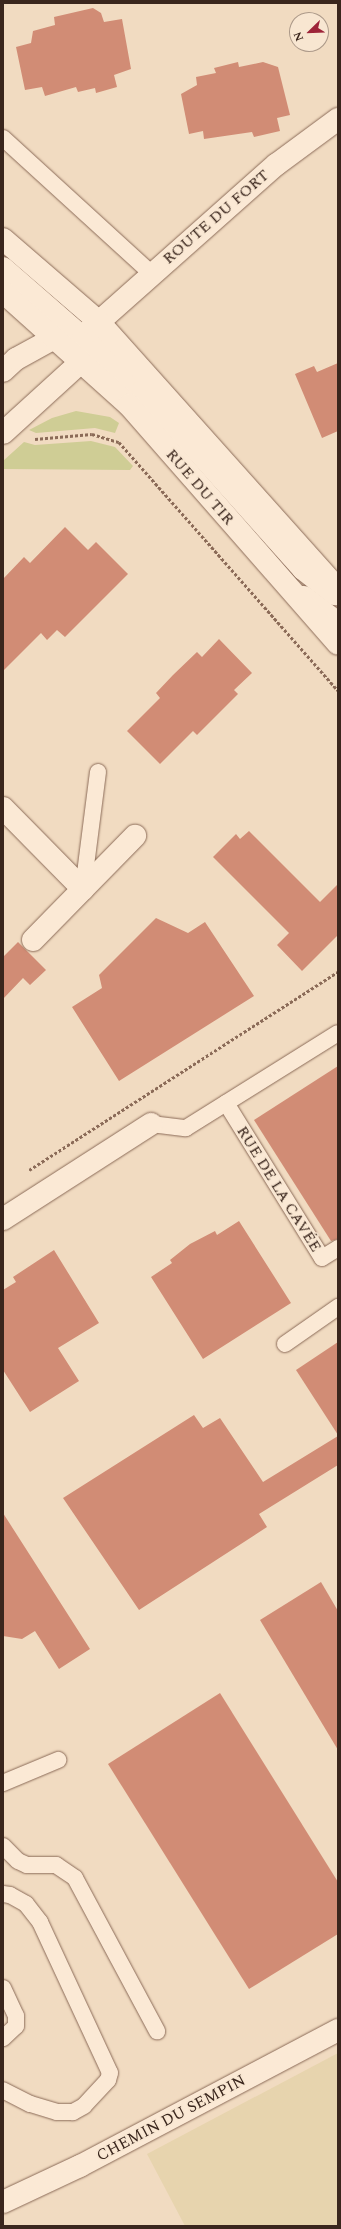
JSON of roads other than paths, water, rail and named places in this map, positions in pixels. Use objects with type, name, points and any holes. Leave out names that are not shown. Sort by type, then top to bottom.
[{"type":"street","name":"ROUTE DU FORT","points":[[99,322],[151,274],[277,164],[338,119]]},
{"type":"street","points":[[3,239],[99,322],[338,589]]},
{"type":"street","name":"RUE DU TIR","points":[[3,268],[83,336],[143,390],[303,569],[338,597]]},
{"type":"street","name":"RUE DU TIR","points":[[3,292],[56,337],[129,405],[338,644]]},
{"type":"street","points":[[3,371],[16,359],[56,337],[83,336],[99,322]]},
{"type":"street","points":[[8,429],[82,361],[83,336]]},
{"type":"street","points":[[283,581],[338,623]]},
{"type":"street","points":[[3,808],[83,889]]},
{"type":"street","points":[[33,940],[136,836]]},
{"type":"street","points":[[3,1219],[151,1124]]},
{"type":"street","name":"CHEMIN DU SEMPIN","points":[[3,2202],[80,2166],[338,2030]]},
{"type":"lane","points":[[3,138],[151,274]]},
{"type":"lane","points":[[83,889],[98,772]]},
{"type":"lane","points":[[151,1124],[186,1128],[338,1033]]},
{"type":"lane","name":"RUE DE LA CAVÉE","points":[[226,1104],[322,1258],[338,1248]]},
{"type":"lane","points":[[285,1344],[338,1307]]},
{"type":"lane","points":[[3,1782],[58,1760]]},
{"type":"lane","points":[[3,1846],[18,1861],[27,1865],[56,1864],[75,1878],[158,2030]]},
{"type":"lane","points":[[3,1894],[10,1895],[26,1904],[40,1922],[110,2074],[108,2080],[84,2106],[73,2112],[57,2112],[30,2104],[3,2090]]},
{"type":"lane","points":[[3,1988],[16,2016],[16,2026],[3,2038]]}]
